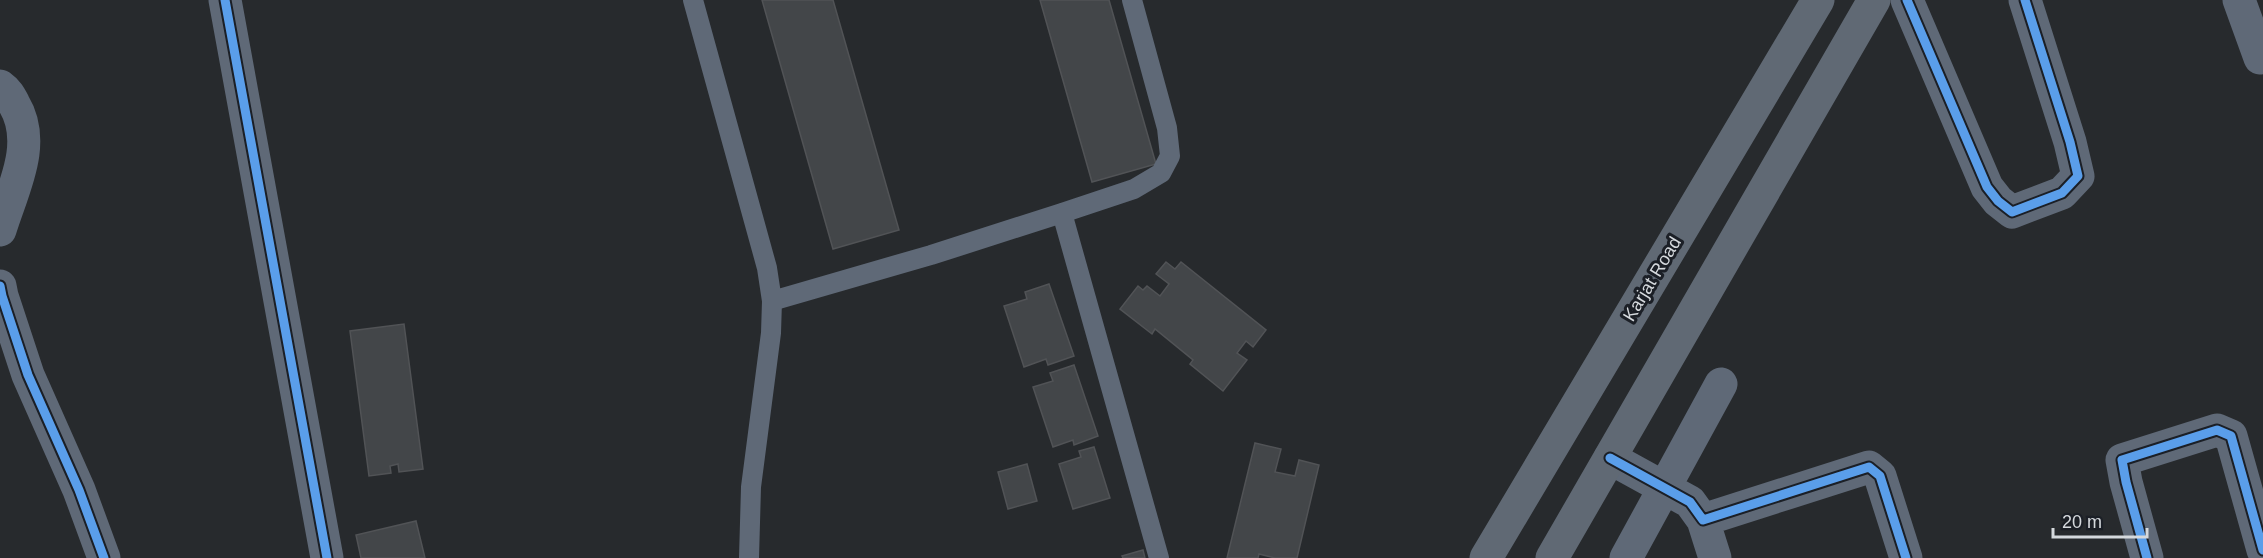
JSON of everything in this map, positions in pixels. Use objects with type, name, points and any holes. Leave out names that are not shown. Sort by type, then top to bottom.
[{"type":"main road","name":"Karjat Road","points":[[1486,558],[1818,0]]},
{"type":"main road","points":[[1552,558],[1874,0]]},
{"type":"street","points":[[225,0],[327,558]]},
{"type":"street","points":[[1907,0],[1987,188],[2012,212],[2062,193],[2078,176],[2070,142],[2025,0]]},
{"type":"street","points":[[2239,0],[2260,58]]},
{"type":"street","points":[[0,86],[7,90],[19,112],[24,130],[21,170],[0,230]]},
{"type":"street","points":[[0,286],[28,375],[80,490],[104,558]]},
{"type":"street","points":[[1626,558],[1721,384]]},
{"type":"street","points":[[2147,558],[2122,460],[2217,429],[2230,436],[2263,550]]},
{"type":"street","points":[[1610,458],[1690,502],[1703,520],[1715,558]]},
{"type":"street","points":[[1703,520],[1869,467],[1880,476],[1906,558]]},
{"type":"lane","points":[[693,0],[767,267],[772,301],[771,333],[751,487],[749,558]]},
{"type":"lane","points":[[772,301],[931,255],[1062,213],[1134,189],[1161,173],[1170,156],[1167,128],[1132,0]]},
{"type":"lane","points":[[1062,213],[1160,558]]},
{"type":"building","points":[[762,0],[833,0],[899,230],[833,249]]},
{"type":"building","points":[[1040,0],[1109,0],[1156,164],[1092,182]]},
{"type":"building","points":[[1166,262],[1175,269],[1181,262],[1266,330],[1253,347],[1246,341],[1237,353],[1247,360],[1223,391],[1190,364],[1193,360],[1155,329],[1152,334],[1120,309],[1138,286],[1143,290],[1147,286],[1160,296],[1169,284],[1156,274]]},
{"type":"building","points":[[1049,284],[1074,356],[1048,365],[1046,359],[1024,367],[1004,306],[1027,299],[1025,292]]},
{"type":"building","points":[[404,324],[423,469],[399,472],[398,464],[390,466],[391,473],[369,476],[350,331]]},
{"type":"building","points":[[1074,365],[1098,436],[1074,445],[1073,440],[1053,447],[1033,387],[1053,381],[1050,373]]},
{"type":"building","points":[[1255,443],[1281,449],[1275,472],[1295,476],[1299,460],[1319,465],[1297,558],[1275,558],[1259,554],[1258,558],[1227,558]]},
{"type":"building","points":[[1094,447],[1110,498],[1073,509],[1059,464],[1081,457],[1079,451]]},
{"type":"building","points":[[1027,464],[1037,501],[1008,509],[998,472]]},
{"type":"building","points":[[416,521],[425,558],[361,558],[356,535]]},
{"type":"building","points":[[1143,550],[1145,558],[1123,558],[1122,556]]},
{"type":"cycle path","points":[[225,0],[327,558]]},
{"type":"cycle path","points":[[1907,0],[1987,187],[1998,201],[2012,212],[2062,193],[2078,176],[2070,142],[2025,0]]},
{"type":"cycle path","points":[[0,286],[28,375],[79,490],[104,558]]},
{"type":"cycle path","points":[[2147,558],[2122,460],[2217,430],[2231,436],[2263,550]]},
{"type":"cycle path","points":[[1610,458],[1690,502],[1703,520],[1869,467],[1880,476],[1906,558]]}]
